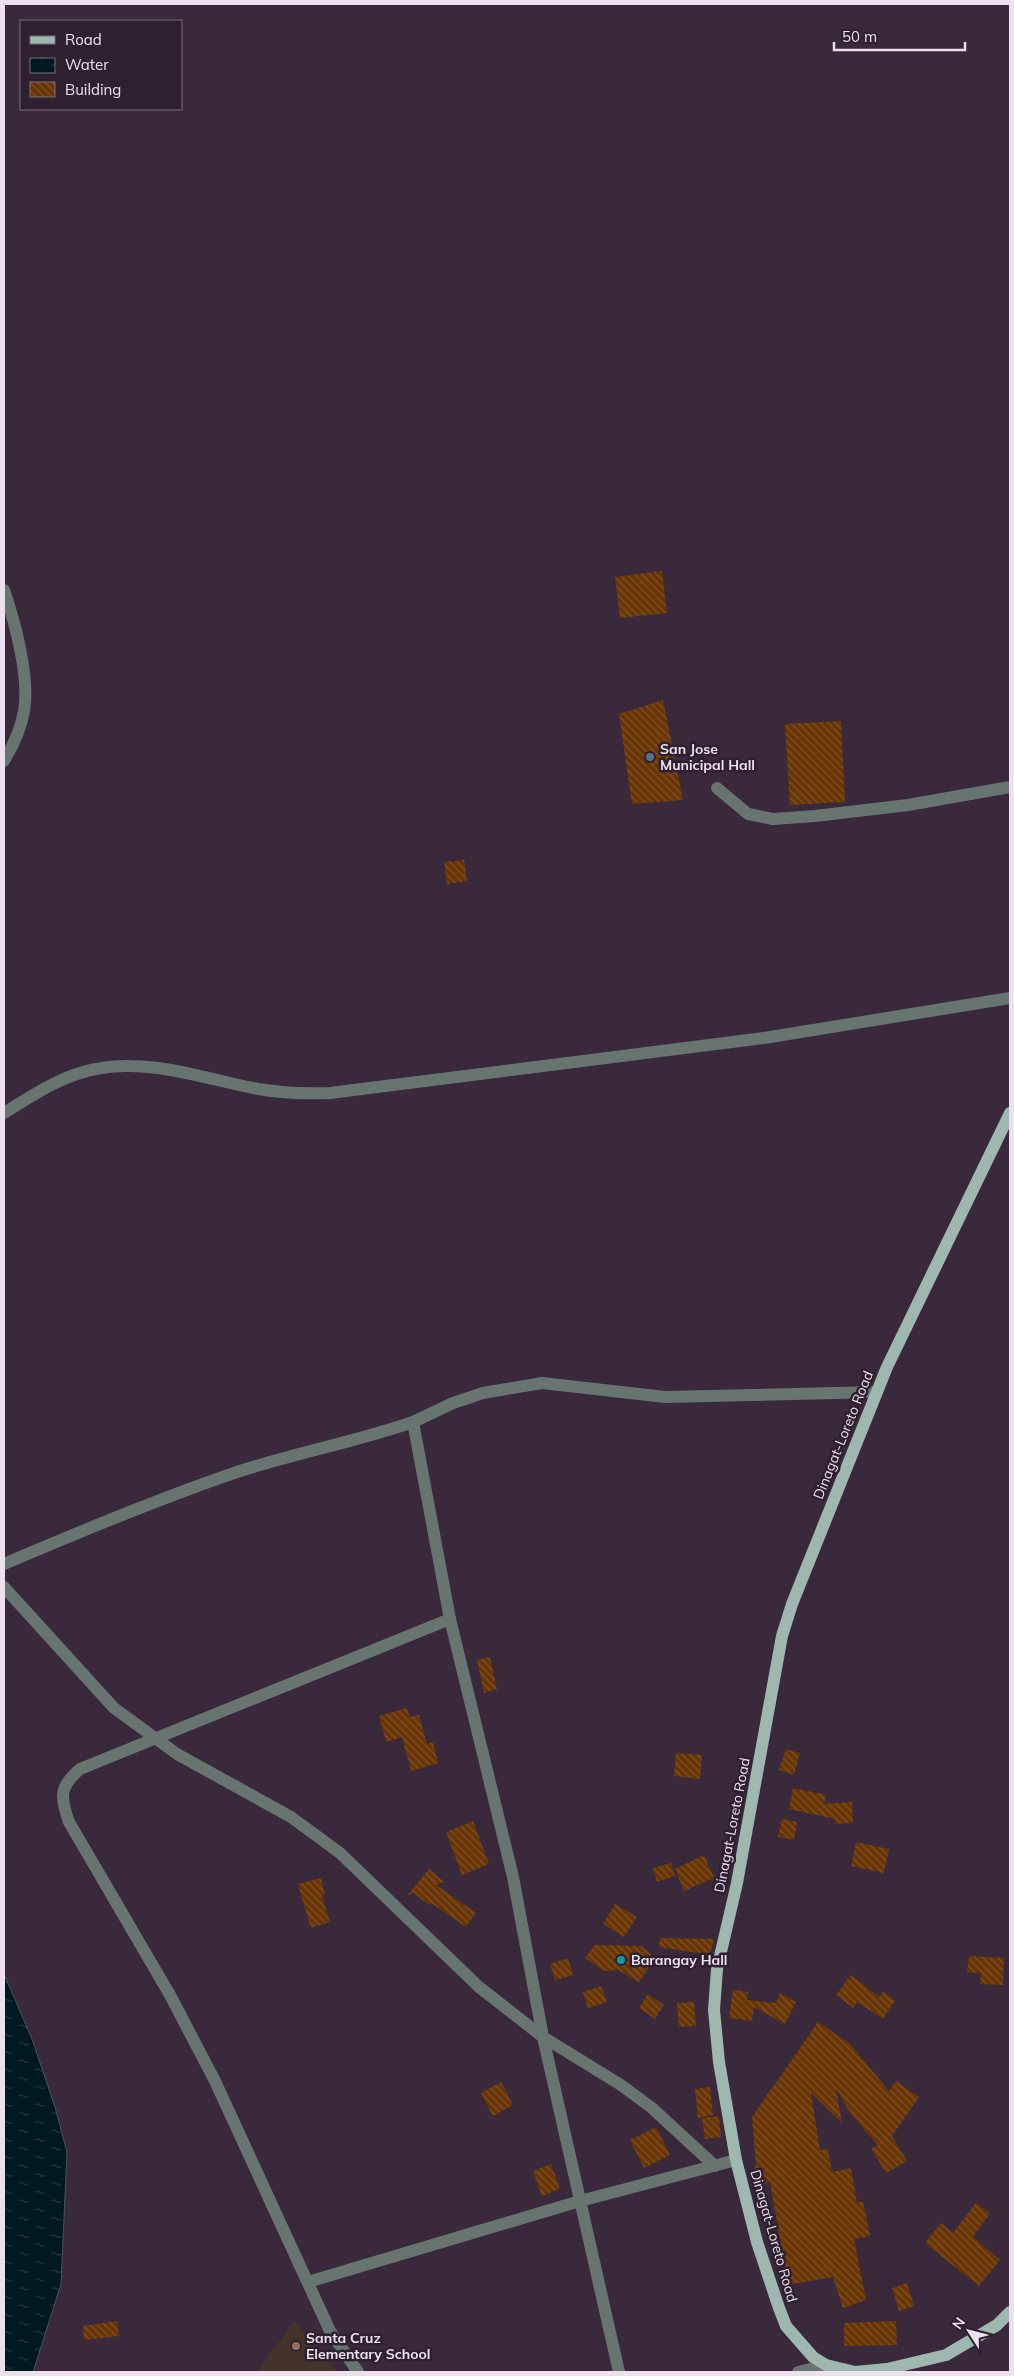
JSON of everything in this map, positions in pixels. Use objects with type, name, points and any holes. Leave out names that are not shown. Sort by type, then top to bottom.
[{"type":"main road","name":"Dinagat-Loreto Road","points":[[1010,1113],[877,1392],[801,1579],[782,1636],[737,1883],[717,1969],[714,2010],[716,2036],[736,2160],[757,2242],[778,2308],[786,2326],[802,2346],[813,2357],[826,2365],[855,2372],[887,2369],[937,2357],[967,2343],[997,2325],[1010,2312]]},
{"type":"street","points":[[4,590],[14,619],[24,670],[24,710],[14,746],[4,761]]},
{"type":"street","points":[[717,788],[748,814],[773,819],[908,805],[1010,787]]},
{"type":"street","points":[[4,1112],[57,1080],[96,1068],[144,1067],[293,1094],[330,1093],[764,1038],[1010,998]]},
{"type":"street","points":[[4,1564],[98,1523],[238,1472],[380,1433],[413,1422],[453,1403],[483,1393],[542,1383],[665,1397],[877,1392]]},
{"type":"street","points":[[413,1422],[450,1619],[513,1877],[543,2037],[619,2372]]},
{"type":"street","points":[[4,1588],[114,1708],[153,1738],[230,1785],[291,1817],[340,1853],[479,1986],[543,2037],[637,2096],[714,2166]]},
{"type":"street","points":[[358,2372],[330,2331],[210,2073],[170,1995],[69,1822],[63,1805],[63,1790],[69,1779],[80,1769],[450,1619]]},
{"type":"street","points":[[308,2282],[580,2201],[736,2160]]},
{"type":"street","points":[[798,2372],[826,2365]]},
{"type":"shaded area","name":"Santa Cruz Elementary School","points":[[294,2321],[338,2372],[257,2372]]},
{"type":"water","points":[[4,1974],[32,2039],[55,2107],[67,2152],[61,2284],[33,2372],[4,2372]]},
{"type":"building","points":[[662,571],[667,613],[620,618],[615,577]]},
{"type":"building","name":"San Jose Municipal Hall","points":[[663,700],[683,800],[632,804],[619,714]]},
{"type":"building","points":[[841,721],[845,802],[790,805],[785,724]]},
{"type":"building","points":[[464,860],[467,881],[447,884],[444,862]]},
{"type":"building","points":[[490,1657],[497,1689],[484,1693],[477,1660]]},
{"type":"building","points":[[407,1708],[410,1717],[419,1715],[427,1744],[433,1742],[438,1763],[411,1771],[402,1737],[386,1742],[379,1716]]},
{"type":"building","points":[[786,1749],[800,1753],[794,1775],[779,1770]]},
{"type":"building","points":[[676,1753],[702,1755],[700,1779],[674,1776]]},
{"type":"building","points":[[793,1788],[826,1795],[824,1804],[852,1802],[853,1823],[835,1824],[835,1819],[789,1809]]},
{"type":"building","points":[[782,1819],[797,1822],[794,1840],[778,1837]]},
{"type":"building","points":[[473,1821],[489,1864],[462,1875],[446,1832]]},
{"type":"building","points":[[856,1842],[889,1849],[884,1873],[851,1866]]},
{"type":"building","points":[[704,1855],[714,1878],[684,1891],[675,1869]]},
{"type":"building","points":[[671,1863],[675,1876],[657,1882],[653,1868]]},
{"type":"building","points":[[429,1869],[444,1882],[436,1885],[476,1913],[466,1927],[431,1903],[429,1905],[414,1893],[407,1896]]},
{"type":"building","points":[[321,1878],[325,1895],[322,1896],[330,1922],[311,1928],[298,1884]]},
{"type":"building","points":[[615,1904],[637,1917],[624,1937],[603,1924]]},
{"type":"building","points":[[660,1938],[714,1939],[710,1955],[659,1947]]},
{"type":"building","name":"Barangay Hall","points":[[595,1945],[641,1946],[651,1954],[652,1963],[639,1982],[618,1970],[604,1971],[585,1958]]},
{"type":"building","points":[[969,1956],[1004,1958],[1003,1985],[980,1984],[981,1973],[967,1972]]},
{"type":"building","points":[[568,1958],[573,1975],[555,1980],[550,1964]]},
{"type":"building","points":[[851,1975],[879,1997],[883,1992],[895,2000],[883,2019],[857,2002],[853,2008],[836,1995]]},
{"type":"building","points":[[601,1986],[607,2002],[588,2008],[583,1992]]},
{"type":"building","points":[[733,1990],[748,1992],[747,2000],[776,2003],[780,1993],[796,2002],[785,2024],[754,2007],[752,2021],[729,2018]]},
{"type":"building","points":[[648,1994],[664,2005],[655,2019],[639,2008]]},
{"type":"building","points":[[694,2002],[696,2026],[679,2027],[677,2003]]},
{"type":"building","points":[[818,2022],[849,2043],[889,2091],[896,2081],[919,2097],[892,2136],[907,2161],[886,2173],[871,2149],[878,2145],[851,2114],[836,2089],[842,2123],[811,2093],[820,2150],[828,2149],[832,2172],[851,2168],[857,2203],[863,2201],[870,2236],[854,2239],[866,2300],[843,2308],[833,2277],[788,2285],[770,2182],[760,2185],[754,2167],[756,2166],[752,2117]]},
{"type":"building","points":[[501,2082],[513,2105],[493,2116],[481,2093]]},
{"type":"building","points":[[710,2087],[713,2115],[698,2118],[695,2089]]},
{"type":"building","points":[[719,2116],[721,2137],[705,2139],[702,2118]]},
{"type":"building","points":[[656,2127],[670,2155],[644,2168],[630,2140]]},
{"type":"building","points":[[551,2164],[560,2189],[542,2196],[533,2171]]},
{"type":"building","points":[[976,2203],[990,2213],[973,2237],[1000,2260],[979,2286],[925,2243],[941,2223],[953,2233]]},
{"type":"building","points":[[907,2283],[914,2306],[899,2311],[892,2288]]},
{"type":"building","points":[[117,2321],[119,2336],[84,2340],[83,2326]]},
{"type":"building","points":[[896,2321],[897,2345],[844,2346],[844,2323]]},
{"type":"place","name":"San Jose Municipal Hall","points":[[650,757]]},
{"type":"place","name":"Barangay Hall","points":[[621,1960]]},
{"type":"place","name":"Santa Cruz Elementary School","points":[[296,2346]]}]
